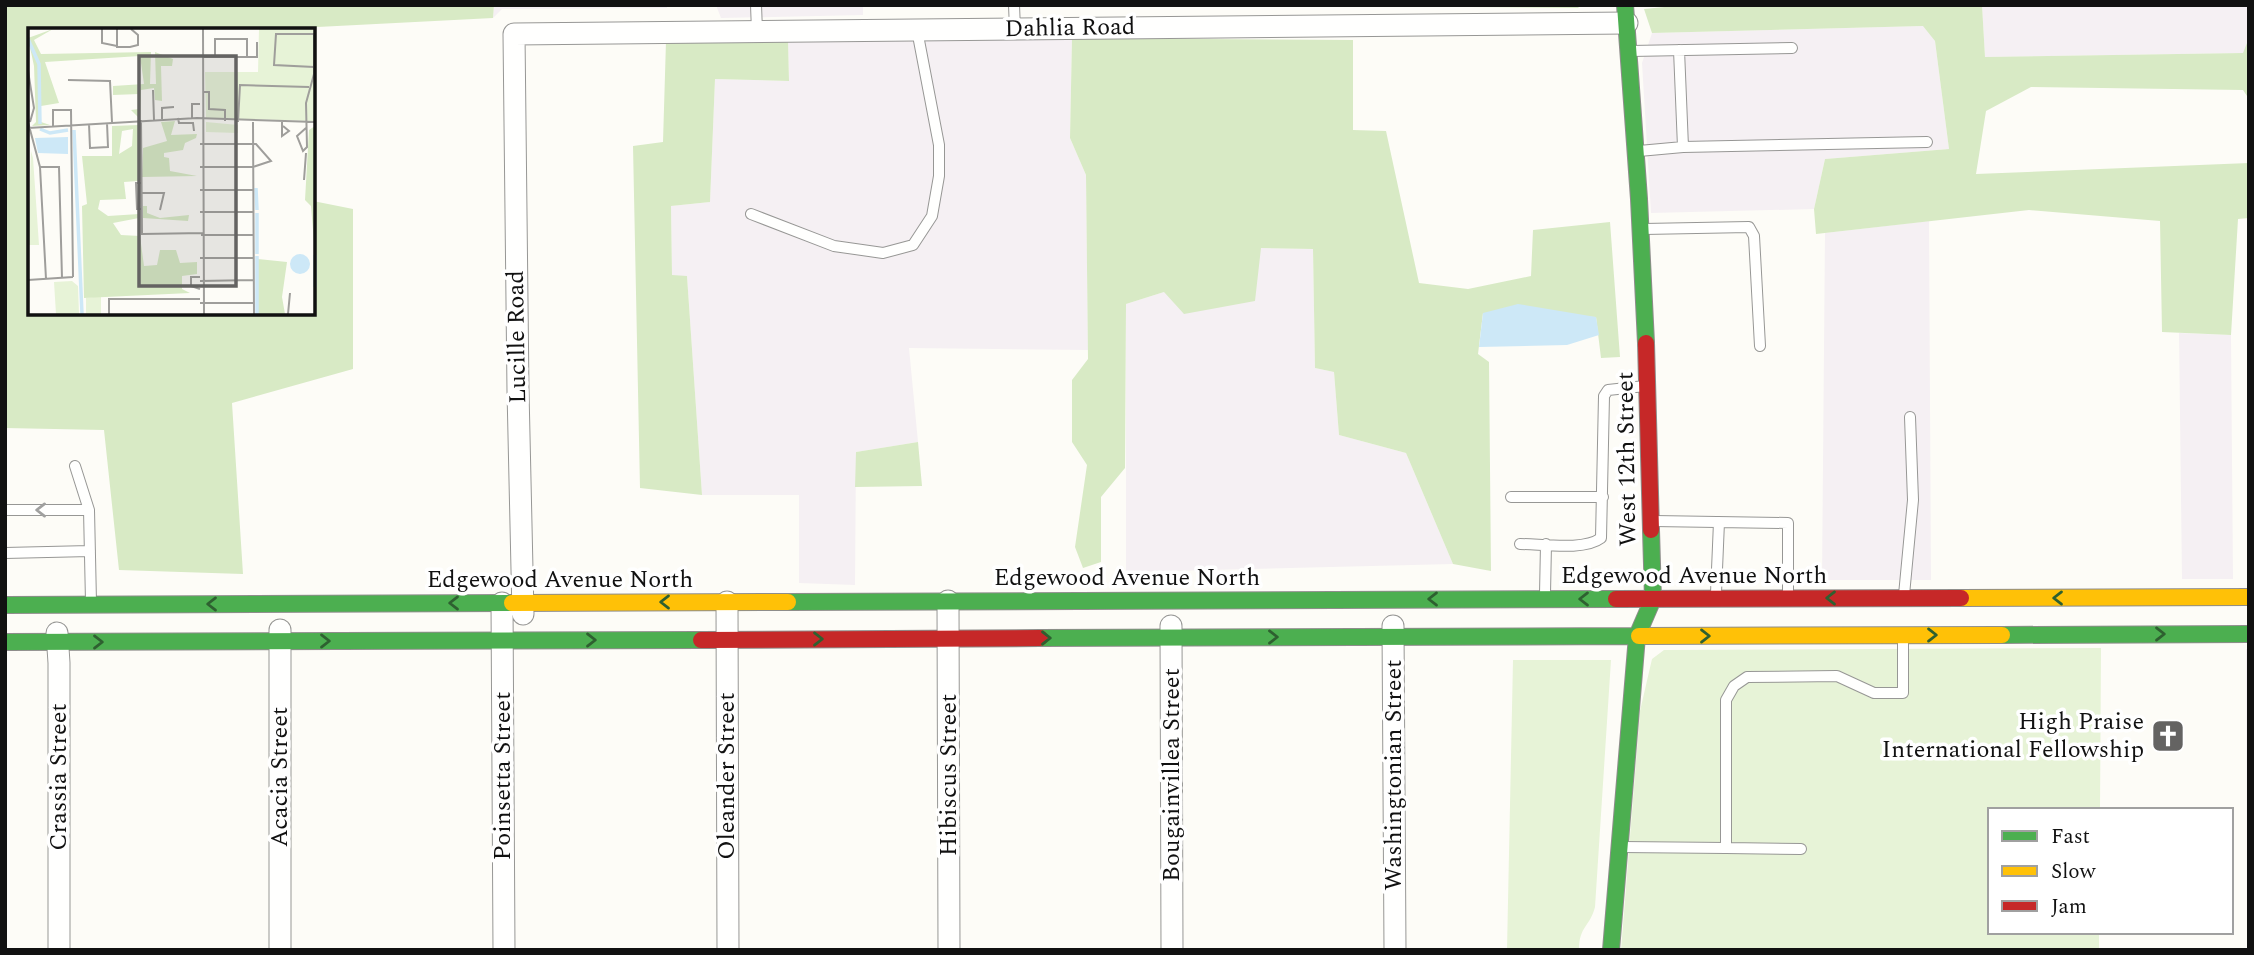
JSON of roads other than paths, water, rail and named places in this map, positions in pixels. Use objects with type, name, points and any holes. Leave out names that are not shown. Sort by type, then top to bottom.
[{"type":"main road","name":"West 12th Street","points":[[1611,950],[1637,636],[1653,598],[1641,229],[1626,14]]},
{"type":"main road","name":"Edgewood Avenue North","points":[[5,605],[2249,597]]},
{"type":"main road","points":[[5,642],[2249,634]]},
{"type":"street","name":"Dahlia Road","points":[[514,34],[1014,29],[1626,14]]},
{"type":"street","name":"Lucille Road","points":[[513,640],[518,391],[514,34]]},
{"type":"street","points":[[2093,597],[2093,635]]},
{"type":"street","name":"Washingtonian Street","points":[[1392,599],[1395,950]]},
{"type":"street","name":"Bougainvillea Street","points":[[1172,600],[1172,950]]},
{"type":"street","name":"Hibiscus Street","points":[[948,601],[949,950]]},
{"type":"street","name":"Oleander Street","points":[[727,602],[728,950]]},
{"type":"street","name":"Acacia Street","points":[[280,604],[280,950]]},
{"type":"street","name":"Crassia Street","points":[[56,605],[59,663],[59,950]]},
{"type":"street","name":"Poinsetta Street","points":[[504,950],[513,640]]},
{"type":"lane","points":[[756,5],[757,31]]},
{"type":"lane","points":[[1014,5],[1014,29]]},
{"type":"lane","points":[[751,214],[834,246],[883,253],[913,245],[932,216],[939,176],[939,145],[917,30]]},
{"type":"lane","points":[[1629,51],[1792,48]]},
{"type":"lane","points":[[1679,50],[1683,146]]},
{"type":"lane","points":[[1636,152],[1683,146],[1927,142]]},
{"type":"lane","points":[[1641,229],[1749,227],[1754,236],[1760,346]]},
{"type":"lane","points":[[1520,544],[1575,546],[1595,543],[1601,538],[1604,397],[1608,390],[1648,386]]},
{"type":"lane","points":[[1904,598],[1913,500],[1910,417]]},
{"type":"lane","points":[[75,466],[89,510],[92,604]]},
{"type":"lane","points":[[1511,497],[1603,496]]},
{"type":"lane","points":[[5,510],[89,510]]},
{"type":"lane","points":[[1651,522],[1788,523],[1788,598]]},
{"type":"lane","points":[[1716,598],[1719,522]]},
{"type":"lane","points":[[1545,599],[1546,544]]},
{"type":"lane","points":[[5,553],[90,551]]},
{"type":"lane","points":[[1726,848],[1727,701],[1734,686],[1747,677],[1837,676],[1874,693],[1903,693],[1903,635]]},
{"type":"lane","points":[[1619,847],[1801,849]]},
{"type":"water","points":[[1518,304],[1596,317],[1599,335],[1567,345],[1479,347],[1483,313]]},
{"type":"place","name":"High Praise International Fellowship","points":[[2168,736]]}]
